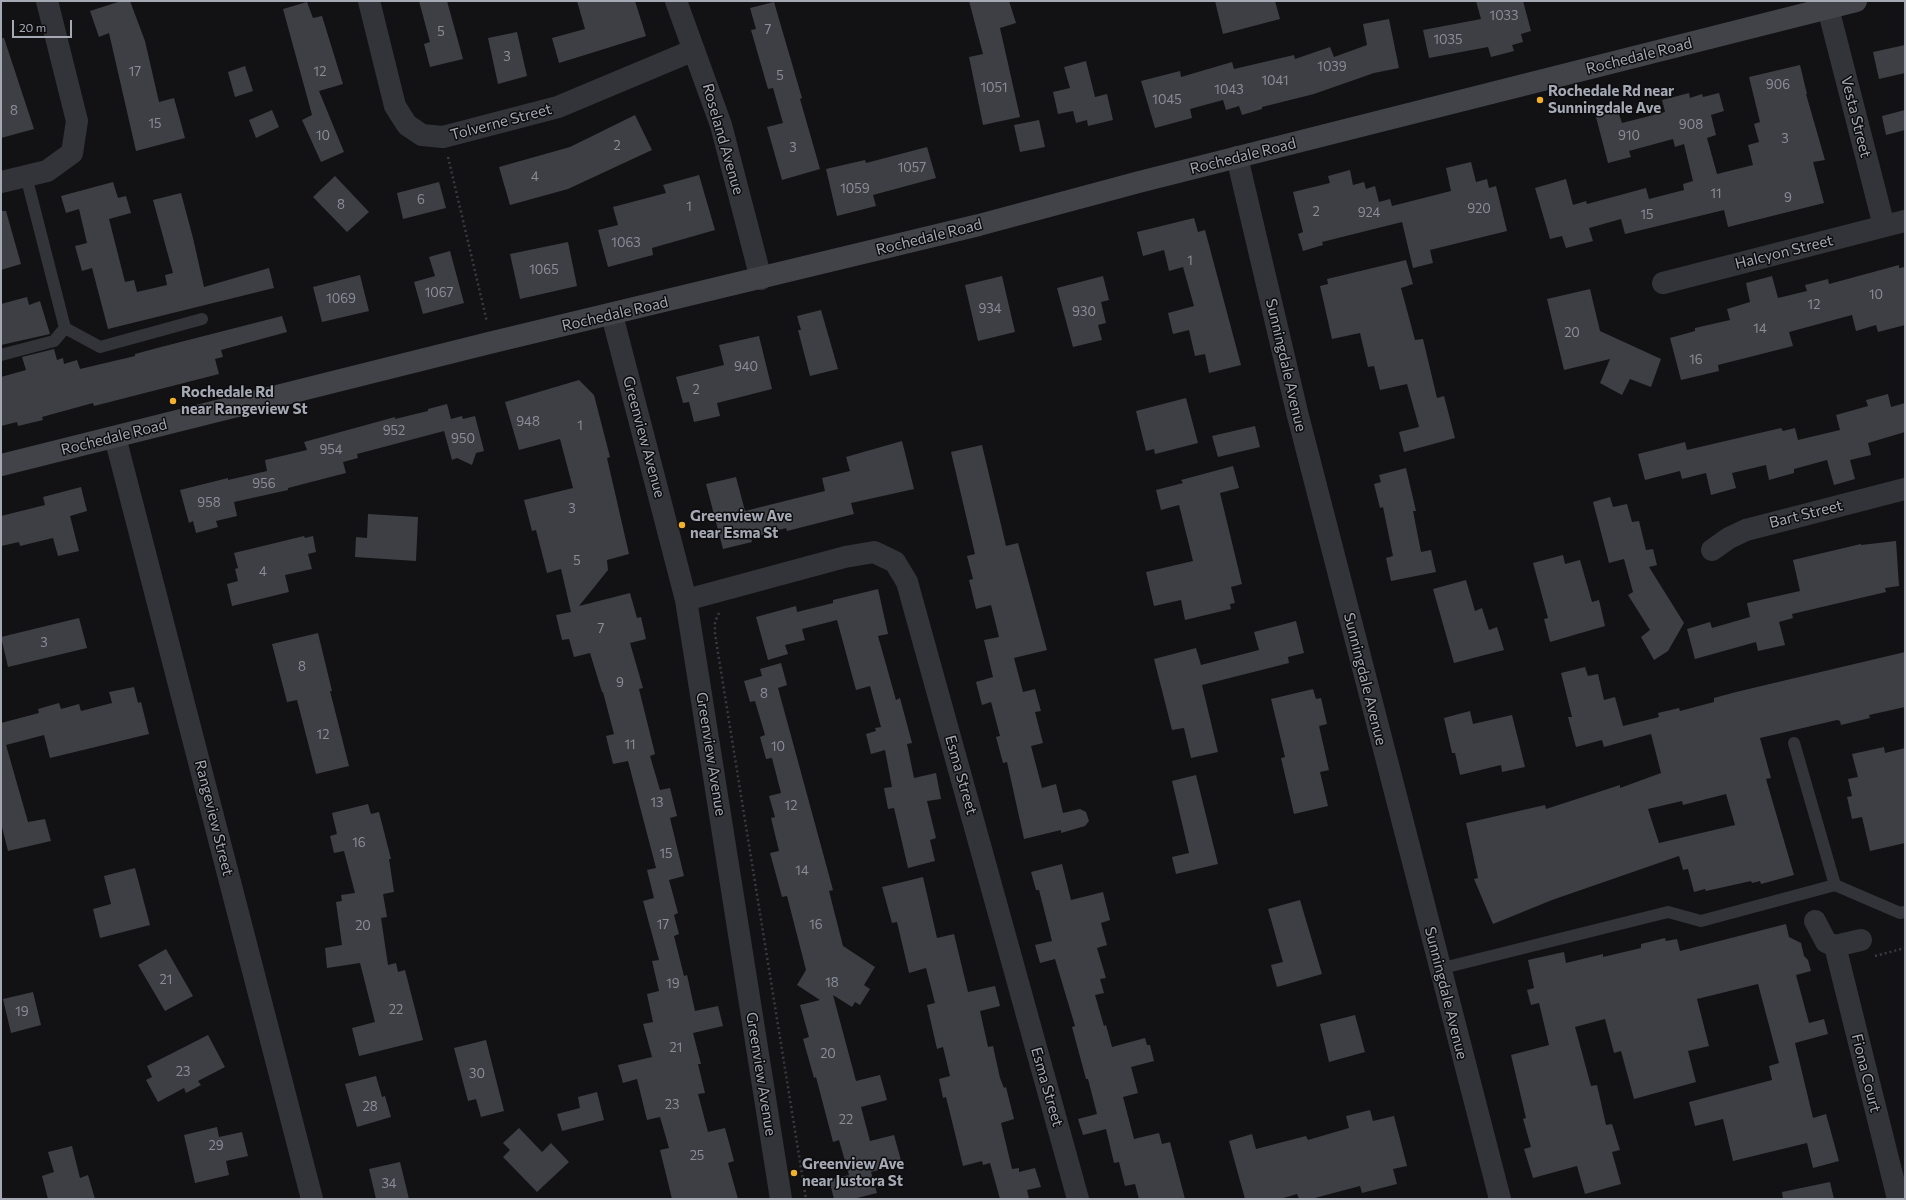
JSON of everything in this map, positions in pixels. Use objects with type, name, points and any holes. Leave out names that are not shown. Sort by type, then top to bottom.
[{"type":"main road","name":"Rochedale Road","points":[[1,465],[489,343],[612,315],[979,225],[1237,157],[1856,1]]},
{"type":"street","points":[[1,182],[48,171],[72,153],[77,121],[47,1]]},
{"type":"street","name":"Tolverne Street","points":[[369,1],[395,106],[407,125],[422,135],[443,137],[558,107],[694,50]]},
{"type":"street","name":"Roseland Avenue","points":[[676,1],[721,125],[761,279]]},
{"type":"street","name":"Vesta Street","points":[[1828,8],[1884,226]]},
{"type":"street","name":"Sunningdale Avenue","points":[[1237,157],[1297,412],[1500,1199]]},
{"type":"street","name":"Halcyon Street","points":[[1663,283],[1905,221]]},
{"type":"street","name":"Greenview Avenue","points":[[612,315],[686,600],[781,1199]]},
{"type":"street","name":"Rangeview Street","points":[[115,437],[312,1199]]},
{"type":"street","name":"Bart Street","points":[[1712,550],[1729,538],[1746,530],[1905,489]]},
{"type":"street","name":"Esma Street","points":[[686,600],[845,557],[874,552],[895,562],[907,582],[1078,1199]]},
{"type":"street","points":[[1815,921],[1826,942],[1835,946],[1861,940]]},
{"type":"street","name":"Fiona Court","points":[[1835,946],[1898,1199]]},
{"type":"lane","points":[[26,176],[65,328],[100,347],[202,320]]},
{"type":"lane","points":[[1,355],[54,341],[65,328]]},
{"type":"lane","points":[[1794,743],[1835,885]]},
{"type":"lane","points":[[1440,969],[1668,912],[1702,921],[1835,885],[1900,913],[1905,912]]},
{"type":"path","points":[[443,137],[487,322]]},
{"type":"path","points":[[722,611],[718,614],[714,622],[715,634],[806,1199]]},
{"type":"building","points":[[121,1],[130,1],[145,41],[159,102],[174,98],[185,138],[136,151],[109,33],[99,37],[90,11]]},
{"type":"building","points":[[419,1],[447,1],[463,59],[430,67],[424,44],[430,42]]},
{"type":"building","points":[[577,1],[635,1],[646,36],[559,63],[552,38],[585,29]]},
{"type":"building","points":[[969,1],[1009,1],[1016,23],[1000,28],[1020,117],[983,125],[969,57],[983,54]]},
{"type":"building","points":[[1215,1],[1275,1],[1280,19],[1223,34]]},
{"type":"building","points":[[1476,1],[1523,1],[1531,31],[1521,34],[1523,42],[1512,45],[1514,51],[1491,57],[1488,47],[1429,58],[1423,30],[1481,19]]},
{"type":"building","points":[[307,2],[313,18],[322,16],[343,84],[319,91],[344,152],[321,162],[302,120],[312,115],[283,9]]},
{"type":"building","points":[[774,2],[802,98],[800,99],[820,169],[782,180],[767,127],[783,123],[773,88],[768,89],[751,30],[756,29],[750,8]]},
{"type":"building","points":[[1389,19],[1399,68],[1374,73],[1314,94],[1262,107],[1262,109],[1242,115],[1239,106],[1226,110],[1223,100],[1190,109],[1192,118],[1155,128],[1141,81],[1180,71],[1181,77],[1232,62],[1234,69],[1294,55],[1295,59],[1330,47],[1334,57],[1367,45],[1363,24]]},
{"type":"building","points":[[517,32],[527,76],[498,84],[488,38]]},
{"type":"building","points":[[1,38],[4,38],[34,129],[1,138]]},
{"type":"building","points":[[1905,45],[1905,73],[1879,79],[1873,52]]},
{"type":"building","points":[[1086,61],[1095,97],[1107,94],[1113,120],[1088,126],[1087,120],[1076,123],[1073,111],[1058,114],[1053,92],[1070,88],[1064,67]]},
{"type":"building","points":[[1800,65],[1806,94],[1825,160],[1813,162],[1824,203],[1728,227],[1724,210],[1625,234],[1621,219],[1589,228],[1593,241],[1566,248],[1562,236],[1550,239],[1535,188],[1566,179],[1573,205],[1586,201],[1587,204],[1646,188],[1649,199],[1684,190],[1683,184],[1693,181],[1684,144],[1675,147],[1673,139],[1629,151],[1631,157],[1608,163],[1596,117],[1618,111],[1622,123],[1665,112],[1662,100],[1689,93],[1690,98],[1702,94],[1703,97],[1719,93],[1724,111],[1711,115],[1716,135],[1707,138],[1717,174],[1753,165],[1748,145],[1759,142],[1754,124],[1760,122],[1749,77]]},
{"type":"building","points":[[245,66],[253,91],[235,97],[228,72]]},
{"type":"building","points":[[272,110],[279,127],[256,138],[249,120]]},
{"type":"building","points":[[1905,110],[1905,130],[1886,135],[1882,116]]},
{"type":"building","points":[[635,115],[652,150],[568,189],[510,205],[499,167],[570,147]]},
{"type":"building","points":[[1039,120],[1045,147],[1020,152],[1014,125]]},
{"type":"building","points":[[927,147],[936,178],[873,195],[876,206],[837,216],[826,169],[865,160],[866,163]]},
{"type":"building","points":[[1471,162],[1476,182],[1487,179],[1489,188],[1496,186],[1507,231],[1430,250],[1433,263],[1413,268],[1402,222],[1322,242],[1323,245],[1303,251],[1298,234],[1303,232],[1293,192],[1330,183],[1328,176],[1350,170],[1353,185],[1364,182],[1366,189],[1375,186],[1379,202],[1390,199],[1392,206],[1451,191],[1446,168]]},
{"type":"building","points":[[699,175],[715,230],[652,248],[653,255],[608,267],[598,230],[618,225],[613,207],[666,193],[663,185]]},
{"type":"building","points":[[335,176],[369,212],[347,232],[313,197]]},
{"type":"building","points":[[113,182],[118,198],[126,196],[131,213],[109,219],[125,282],[134,280],[137,292],[167,285],[165,275],[173,273],[153,200],[181,193],[204,287],[269,268],[274,288],[108,329],[92,268],[82,271],[75,246],[87,243],[79,209],[66,213],[61,196]]},
{"type":"building","points":[[439,182],[446,208],[403,219],[397,193]]},
{"type":"building","points":[[1,211],[6,211],[21,264],[1,270]]},
{"type":"building","points":[[1194,218],[1198,232],[1205,230],[1241,365],[1209,373],[1205,354],[1195,356],[1189,330],[1173,334],[1168,313],[1194,306],[1183,267],[1169,271],[1164,250],[1143,256],[1137,232]]},
{"type":"building","points":[[568,242],[577,286],[520,299],[510,254]]},
{"type":"building","points":[[450,251],[464,303],[423,314],[414,282],[435,276],[429,257]]},
{"type":"building","points":[[1406,260],[1413,284],[1401,288],[1415,340],[1423,339],[1437,398],[1444,396],[1455,438],[1404,452],[1399,432],[1419,427],[1407,384],[1380,390],[1374,366],[1368,367],[1360,333],[1332,339],[1320,286],[1328,284],[1327,279]]},
{"type":"building","points":[[1899,265],[1899,268],[1905,267],[1905,325],[1878,332],[1876,325],[1856,331],[1852,315],[1789,332],[1793,346],[1718,365],[1719,371],[1681,380],[1670,338],[1695,331],[1695,328],[1730,320],[1727,309],[1750,302],[1746,283],[1772,276],[1778,298],[1807,291],[1805,285],[1828,279],[1829,284]]},
{"type":"building","points":[[360,275],[369,311],[322,322],[313,287]]},
{"type":"building","points":[[1002,276],[1015,332],[978,341],[965,285]]},
{"type":"building","points":[[1103,276],[1109,300],[1101,302],[1106,323],[1098,325],[1102,340],[1073,347],[1057,288]]},
{"type":"building","points":[[1590,289],[1600,331],[1661,359],[1651,387],[1630,379],[1622,395],[1600,383],[1610,359],[1564,370],[1547,299]]},
{"type":"building","points":[[27,297],[29,305],[40,301],[50,334],[1,345],[1,304]]},
{"type":"building","points":[[821,310],[838,369],[810,376],[798,330],[801,330],[797,316]]},
{"type":"building","points":[[282,316],[287,332],[221,350],[223,357],[215,359],[219,374],[94,406],[93,403],[42,417],[43,420],[18,426],[17,422],[1,426],[1,377],[26,370],[22,357],[54,349],[57,360],[63,358],[64,364],[77,360],[80,369],[135,356],[135,354]]},
{"type":"building","points":[[759,336],[772,389],[717,403],[720,416],[694,422],[689,402],[683,403],[676,377],[724,365],[719,345]]},
{"type":"building","points":[[579,380],[594,395],[610,457],[607,458],[629,554],[607,560],[608,570],[579,606],[630,593],[637,618],[641,617],[646,639],[630,643],[643,688],[639,689],[655,754],[650,756],[660,790],[670,788],[677,816],[670,818],[684,876],[669,880],[678,913],[674,915],[679,934],[674,936],[684,976],[687,975],[695,1011],[718,1006],[723,1026],[693,1033],[701,1064],[698,1064],[705,1093],[698,1094],[708,1132],[725,1128],[734,1161],[728,1163],[738,1199],[672,1199],[660,1150],[669,1148],[660,1117],[647,1120],[637,1079],[623,1083],[618,1065],[652,1057],[643,1024],[653,1022],[647,994],[659,991],[652,961],[659,960],[643,901],[654,898],[647,870],[656,868],[628,761],[613,764],[606,736],[614,734],[603,692],[590,653],[574,657],[569,639],[562,640],[556,615],[571,612],[561,569],[547,573],[536,530],[532,531],[524,500],[573,488],[560,439],[519,450],[505,402]]},
{"type":"building","points":[[1888,394],[1891,407],[1905,403],[1905,432],[1868,443],[1871,455],[1850,460],[1855,479],[1834,485],[1827,460],[1794,469],[1794,473],[1769,480],[1766,465],[1732,473],[1736,488],[1711,495],[1706,473],[1682,479],[1680,471],[1645,480],[1638,454],[1685,442],[1687,450],[1781,428],[1783,431],[1795,428],[1798,440],[1840,430],[1836,415],[1868,406],[1866,400]]},
{"type":"building","points":[[1186,398],[1198,443],[1155,454],[1154,449],[1146,451],[1136,411]]},
{"type":"building","points":[[447,404],[451,419],[462,416],[463,419],[475,416],[484,451],[476,453],[472,465],[457,458],[452,460],[444,431],[357,454],[358,458],[343,462],[346,473],[288,488],[288,490],[234,502],[237,516],[216,521],[218,527],[196,533],[193,521],[189,523],[180,490],[228,478],[228,480],[267,471],[265,460],[307,450],[304,442],[395,417],[395,419],[428,411],[428,409]]},
{"type":"building","points":[[1255,426],[1260,447],[1218,457],[1212,436]]},
{"type":"building","points":[[902,441],[914,489],[851,503],[854,514],[787,531],[786,528],[751,538],[752,542],[723,549],[706,484],[736,477],[745,511],[825,491],[822,478],[850,471],[846,457]]},
{"type":"building","points":[[982,445],[1006,546],[1018,543],[1047,650],[1014,658],[1023,692],[1035,689],[1041,711],[1035,712],[1043,743],[1031,746],[1042,788],[1056,784],[1063,813],[1080,809],[1086,812],[1089,821],[1085,826],[1061,833],[1061,830],[1024,839],[1007,762],[1003,763],[996,737],[1000,736],[991,702],[982,705],[976,682],[993,677],[984,640],[999,637],[991,605],[976,609],[969,580],[973,579],[967,556],[975,554],[951,452]]},
{"type":"building","points":[[1233,466],[1239,488],[1220,493],[1242,584],[1231,587],[1235,603],[1230,604],[1231,609],[1185,620],[1181,600],[1154,606],[1146,572],[1193,561],[1179,505],[1161,510],[1156,490],[1183,483],[1181,480]]},
{"type":"building","points":[[1406,468],[1416,511],[1413,511],[1421,552],[1431,550],[1436,572],[1391,581],[1386,558],[1393,556],[1383,507],[1380,508],[1374,484],[1381,482],[1379,475]]},
{"type":"building","points":[[81,487],[87,511],[70,516],[79,551],[58,556],[53,538],[20,546],[19,542],[1,546],[1,516],[45,505],[43,497]]},
{"type":"building","points":[[1610,497],[1613,507],[1627,504],[1632,522],[1639,521],[1646,550],[1653,549],[1657,565],[1649,567],[1684,623],[1668,651],[1654,660],[1641,637],[1650,630],[1628,595],[1633,592],[1624,559],[1609,563],[1593,502]]},
{"type":"building","points":[[368,514],[418,517],[416,561],[355,557],[356,537],[367,538]]},
{"type":"building","points":[[304,536],[305,538],[313,536],[316,552],[308,554],[312,569],[285,575],[289,592],[232,606],[227,584],[238,581],[235,569],[238,568],[234,553]]},
{"type":"building","points":[[1896,541],[1899,586],[1885,588],[1886,592],[1792,614],[1793,618],[1779,622],[1785,645],[1758,651],[1756,642],[1695,659],[1687,629],[1710,622],[1712,628],[1750,617],[1747,603],[1800,591],[1793,560],[1861,544]]},
{"type":"building","points":[[1563,555],[1565,564],[1580,560],[1592,602],[1599,600],[1605,626],[1550,642],[1544,619],[1548,618],[1533,563]]},
{"type":"building","points":[[1466,580],[1475,611],[1482,608],[1489,630],[1497,627],[1504,650],[1454,663],[1433,589]]},
{"type":"building","points":[[878,589],[888,634],[878,636],[896,700],[900,698],[912,743],[907,744],[914,778],[936,773],[941,799],[927,801],[936,838],[930,840],[935,861],[908,868],[894,808],[888,809],[884,788],[892,787],[885,750],[871,754],[866,734],[876,731],[875,728],[881,727],[870,686],[856,690],[837,620],[802,629],[805,640],[785,645],[788,654],[768,660],[756,617],[796,606],[797,612],[833,603],[833,600]]},
{"type":"building","points":[[79,618],[87,648],[8,667],[1,637]]},
{"type":"building","points":[[1296,621],[1304,653],[1288,657],[1289,663],[1202,685],[1218,752],[1191,758],[1184,728],[1172,730],[1154,659],[1196,648],[1201,665],[1259,650],[1254,632]]},
{"type":"building","points":[[318,633],[332,691],[330,691],[349,766],[316,774],[297,700],[287,702],[272,644]]},
{"type":"building","points":[[1905,652],[1905,707],[1869,715],[1870,718],[1841,725],[1840,721],[1837,720],[1760,738],[1771,778],[1766,779],[1794,875],[1761,884],[1760,881],[1752,883],[1751,881],[1706,891],[1705,889],[1694,892],[1688,869],[1683,870],[1679,856],[1552,900],[1493,924],[1474,879],[1478,878],[1466,823],[1545,805],[1546,809],[1620,785],[1620,788],[1661,773],[1651,734],[1604,747],[1602,740],[1576,747],[1568,717],[1572,717],[1561,673],[1585,667],[1588,676],[1598,674],[1604,700],[1615,697],[1623,726],[1659,717],[1658,713],[1679,708],[1680,711],[1714,702],[1714,698]],"holes":[[[1726,794],[1735,825],[1659,843],[1648,809],[1682,801],[1683,805]]]},
{"type":"building","points":[[781,663],[787,685],[778,688],[833,890],[829,891],[843,946],[875,967],[864,985],[870,989],[860,1005],[855,1002],[852,1007],[833,995],[856,1081],[880,1075],[887,1100],[861,1107],[870,1141],[894,1135],[902,1164],[871,1172],[877,1193],[853,1199],[834,1199],[829,1180],[849,1175],[839,1140],[833,1142],[816,1077],[814,1078],[803,1039],[809,1037],[800,1005],[820,1000],[797,985],[806,970],[787,896],[782,897],[770,853],[779,851],[771,818],[775,817],[769,796],[781,793],[772,758],[766,759],[760,737],[765,735],[755,701],[750,702],[744,681],[762,676],[760,669]]},
{"type":"building","points":[[134,687],[138,703],[141,702],[149,734],[50,758],[44,735],[6,745],[28,822],[45,819],[51,841],[8,851],[1,823],[1,723],[39,713],[38,709],[59,703],[61,709],[79,704],[81,711],[112,703],[109,692]]},
{"type":"building","points":[[1313,689],[1316,699],[1321,698],[1327,724],[1319,726],[1329,770],[1320,772],[1328,806],[1294,814],[1281,758],[1285,757],[1271,699]]},
{"type":"building","points":[[1470,711],[1473,724],[1512,715],[1525,767],[1502,772],[1501,765],[1460,775],[1455,753],[1452,753],[1444,718]]},
{"type":"building","points":[[1884,747],[1885,753],[1905,748],[1905,843],[1870,851],[1862,817],[1852,819],[1847,797],[1852,796],[1848,779],[1858,777],[1852,754]]},
{"type":"building","points":[[1196,775],[1218,864],[1176,874],[1172,857],[1189,853],[1172,781]]},
{"type":"building","points":[[368,804],[371,814],[379,812],[391,859],[389,859],[394,892],[383,894],[387,917],[381,918],[388,965],[396,963],[398,972],[405,970],[423,1040],[359,1056],[352,1028],[375,1022],[360,963],[327,968],[325,948],[342,945],[336,902],[342,901],[341,895],[355,893],[344,851],[334,853],[330,836],[337,834],[332,813]]},
{"type":"building","points":[[1062,864],[1071,900],[1103,892],[1110,920],[1101,923],[1107,945],[1097,948],[1106,978],[1100,979],[1104,993],[1095,995],[1112,1047],[1145,1038],[1147,1045],[1150,1045],[1154,1061],[1131,1067],[1138,1093],[1123,1097],[1134,1139],[1159,1133],[1162,1144],[1170,1142],[1185,1199],[1139,1199],[1135,1184],[1125,1186],[1119,1162],[1114,1163],[1106,1129],[1083,1135],[1078,1119],[1097,1114],[1072,1027],[1075,1026],[1055,959],[1040,963],[1035,945],[1052,941],[1039,890],[1036,890],[1031,872]]},
{"type":"building","points":[[135,868],[150,925],[100,938],[93,909],[111,904],[104,876]]},
{"type":"building","points":[[923,877],[937,938],[954,934],[968,992],[995,986],[1000,1006],[980,1011],[988,1047],[993,1046],[1000,1078],[1004,1088],[1006,1087],[1014,1119],[1001,1123],[1012,1169],[1019,1168],[1019,1172],[1035,1168],[1041,1187],[1027,1190],[1029,1199],[1000,1199],[990,1163],[983,1165],[982,1161],[963,1166],[946,1097],[943,1098],[939,1079],[950,1076],[943,1047],[937,1049],[927,1005],[935,1003],[926,968],[909,973],[897,922],[892,923],[882,887]]},
{"type":"building","points":[[1300,900],[1322,974],[1277,987],[1271,965],[1283,962],[1268,909]]},
{"type":"building","points":[[1786,924],[1789,937],[1801,943],[1804,956],[1808,960],[1811,971],[1796,975],[1809,1023],[1824,1019],[1828,1034],[1795,1043],[1813,1118],[1826,1114],[1839,1161],[1813,1168],[1807,1143],[1733,1161],[1723,1119],[1695,1126],[1689,1102],[1772,1080],[1769,1066],[1779,1063],[1758,984],[1697,999],[1709,1046],[1688,1051],[1696,1082],[1634,1099],[1621,1051],[1614,1053],[1605,1019],[1575,1027],[1591,1086],[1597,1085],[1606,1125],[1612,1124],[1620,1150],[1612,1152],[1621,1184],[1585,1194],[1577,1166],[1533,1178],[1524,1149],[1531,1147],[1523,1119],[1526,1118],[1511,1055],[1549,1045],[1539,1003],[1531,1005],[1527,990],[1534,988],[1528,960],[1564,952],[1566,963],[1603,954],[1603,957],[1641,948],[1641,944],[1665,938],[1666,941],[1677,939],[1680,951]]},
{"type":"building","points":[[166,949],[193,996],[165,1011],[138,965]]},
{"type":"building","points":[[33,992],[41,1025],[11,1033],[3,999]]},
{"type":"building","points":[[1355,1015],[1365,1052],[1329,1062],[1320,1024]]},
{"type":"building","points":[[208,1035],[225,1067],[198,1081],[201,1085],[186,1093],[184,1088],[158,1102],[146,1080],[152,1077],[147,1066]]},
{"type":"building","points":[[486,1040],[504,1111],[481,1117],[476,1099],[468,1101],[454,1048]]},
{"type":"building","points":[[376,1076],[382,1097],[385,1096],[391,1117],[357,1127],[345,1084]]},
{"type":"building","points":[[597,1092],[604,1120],[562,1131],[557,1114],[580,1108],[578,1097]]},
{"type":"building","points":[[1370,1110],[1373,1121],[1394,1116],[1407,1166],[1393,1169],[1397,1184],[1362,1193],[1360,1186],[1311,1199],[1299,1199],[1297,1194],[1280,1199],[1245,1199],[1229,1141],[1252,1134],[1256,1149],[1306,1136],[1308,1140],[1349,1128],[1346,1116]]},
{"type":"building","points":[[217,1127],[219,1137],[242,1132],[248,1156],[226,1161],[229,1175],[195,1183],[184,1135]]},
{"type":"building","points":[[519,1128],[542,1152],[551,1143],[569,1162],[537,1192],[503,1157],[510,1150],[503,1143]]},
{"type":"building","points":[[72,1146],[80,1178],[88,1175],[95,1199],[48,1199],[42,1176],[54,1172],[48,1152]]},
{"type":"building","points":[[400,1162],[409,1199],[376,1199],[369,1169]]},
{"type":"building","points":[[1830,1182],[1834,1199],[1783,1199],[1782,1192]]},
{"type":"place","name":"Rochedale Rd near Sunningdale Ave","points":[[1540,100]]},
{"type":"place","name":"Rochedale Rd near Rangeview St","points":[[173,401]]},
{"type":"place","name":"Greenview Ave near Esma St","points":[[682,525]]},
{"type":"place","name":"Greenview Ave near Justora St","points":[[794,1173]]}]
